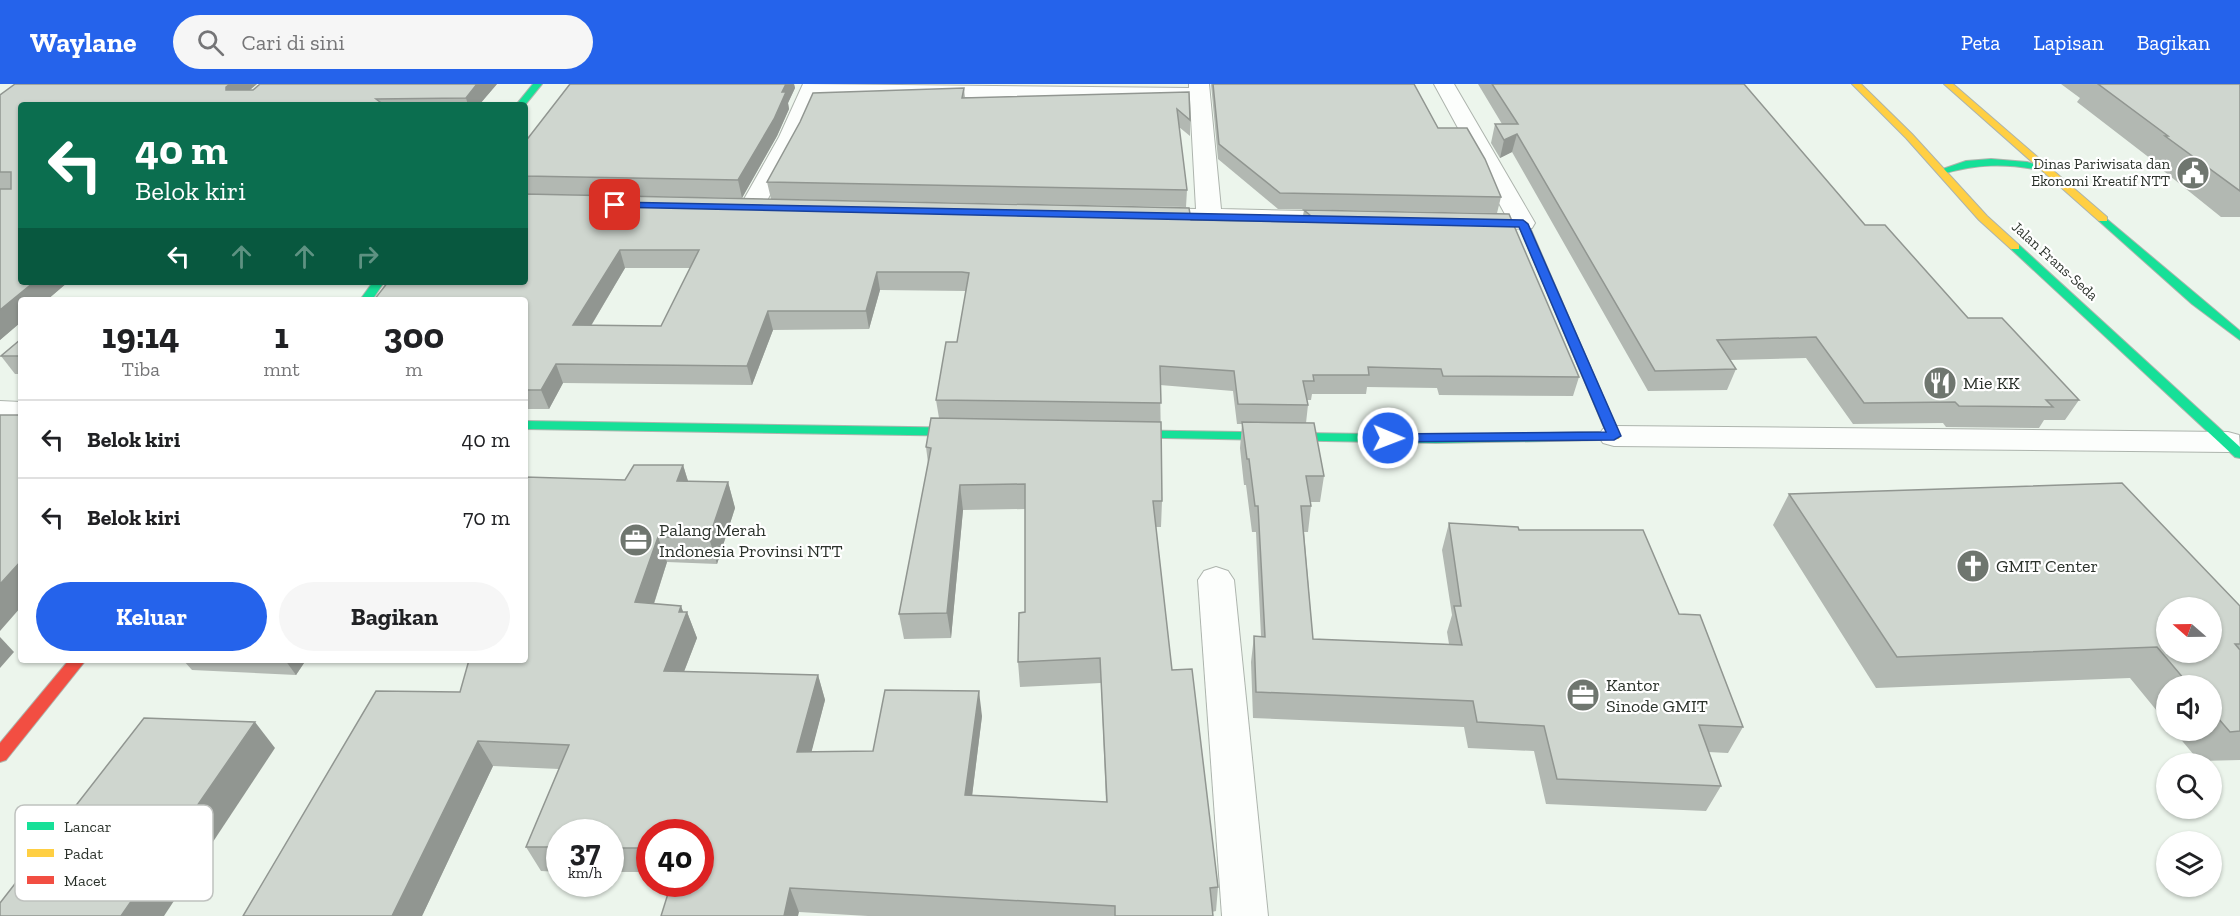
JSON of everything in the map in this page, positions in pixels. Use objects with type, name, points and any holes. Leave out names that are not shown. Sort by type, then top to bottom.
[{"type":"main road","points":[[523,102],[538,84]]},
{"type":"main road","name":"Jalan Frans-Seda","points":[[1856,84],[1909,136],[1983,218],[2234,448]]},
{"type":"main road","points":[[1948,84],[1996,138],[2046,168],[2196,302],[2240,337]]},
{"type":"main road","points":[[1909,136],[1928,139]]},
{"type":"main road","points":[[1942,171],[1958,164],[1984,160],[2010,160],[2046,168]]},
{"type":"main road","points":[[1101,434],[1436,439],[1614,436],[1523,224]]},
{"type":"main road","points":[[528,425],[993,432]]},
{"type":"main road","points":[[0,754],[76,663]]},
{"type":"street","points":[[1444,84],[1523,224]]},
{"type":"street","points":[[751,208],[790,137],[812,87],[1011,93],[1199,89],[1209,216]]},
{"type":"street","points":[[1127,215],[1372,220]]},
{"type":"street","points":[[1465,222],[1523,224]]},
{"type":"street","points":[[0,411],[18,412]]},
{"type":"street","points":[[1614,436],[2234,448]]},
{"type":"street","points":[[1216,580],[1245,916]]},
{"type":"building","points":[[15,84],[230,84],[226,90],[253,90],[260,84],[477,84],[466,98],[376,99],[380,102],[18,102],[18,285],[30,285],[0,310],[0,189],[11,189],[11,172],[0,172],[0,95]]},
{"type":"building","points":[[570,84],[786,84],[782,92],[786,92],[774,119],[738,180],[528,176],[528,138]]},
{"type":"building","points":[[1213,84],[1414,84],[1438,128],[1467,128],[1485,159],[1501,197],[1280,193],[1219,144]]},
{"type":"building","points":[[1492,84],[1744,84],[1865,225],[1885,225],[1968,318],[2002,318],[2079,400],[2046,400],[2053,407],[1959,406],[1955,402],[1864,403],[1816,337],[1717,340],[1736,369],[1655,371],[1517,134],[1504,140],[1495,124],[1518,124]]},
{"type":"building","points":[[2098,84],[2240,84],[2240,191],[2165,136],[2168,136]]},
{"type":"building","points":[[964,88],[962,98],[1189,92],[1190,120],[1177,109],[1187,190],[767,182],[813,93]]},
{"type":"building","points":[[528,194],[1189,208],[1191,220],[1318,222],[1304,210],[1509,214],[1579,377],[1443,376],[1441,369],[1368,367],[1369,375],[1313,375],[1314,381],[1303,381],[1308,405],[1238,404],[1234,371],[1160,366],[1161,403],[936,400],[946,342],[957,342],[969,273],[877,272],[866,311],[768,311],[747,366],[556,364],[541,390],[528,390],[528,297],[376,297],[386,285],[528,285]],"holes":[[[620,250],[699,250],[661,326],[573,325]]]},
{"type":"building","points":[[18,342],[18,356],[1,356]]},
{"type":"building","points":[[0,415],[18,415],[18,564],[0,584]]},
{"type":"building","points":[[931,418],[1161,422],[1162,501],[1153,501],[1172,670],[1192,669],[1218,887],[1210,888],[1213,916],[1115,916],[1115,906],[790,888],[784,916],[661,916],[667,897],[714,897],[714,819],[636,819],[636,848],[624,848],[624,819],[546,819],[546,847],[526,847],[569,745],[478,741],[392,916],[243,916],[376,691],[460,692],[468,663],[528,663],[528,477],[625,480],[634,465],[683,465],[677,481],[728,482],[709,538],[658,537],[635,602],[681,606],[679,612],[687,612],[664,671],[818,675],[797,752],[873,751],[885,690],[979,691],[965,795],[1107,802],[1100,658],[1018,662],[1019,613],[1025,612],[1025,484],[960,485],[947,613],[899,614],[931,448],[926,447]]},
{"type":"building","points":[[1242,422],[1314,423],[1324,476],[1306,476],[1311,506],[1301,506],[1313,639],[1462,645],[1454,606],[1461,606],[1449,523],[1518,527],[1519,530],[1643,530],[1679,614],[1700,615],[1743,727],[1699,725],[1721,786],[1557,779],[1544,726],[1477,722],[1473,701],[1256,692],[1254,636],[1265,637],[1258,506],[1255,506]]},
{"type":"building","name":"GMIT Center","points":[[2122,483],[2240,606],[2240,644],[2235,644],[2240,650],[2240,731],[2230,732],[2222,723],[2222,675],[2181,675],[2171,663],[2222,663],[2222,597],[2156,597],[2156,647],[1897,657],[1789,494]]},
{"type":"building","points":[[144,718],[255,722],[198,805],[76,805]]},
{"type":"building","points":[[15,884],[15,901],[131,901],[121,916],[0,916],[0,903]]},
{"type":"traffic: fast","points":[[523,102],[538,84]]},
{"type":"traffic: fast","points":[[1942,171],[1979,162],[2015,163],[2040,167]]},
{"type":"traffic: fast","points":[[2103,219],[2196,302],[2240,337]]},
{"type":"traffic: fast","points":[[2015,247],[2240,454]]},
{"type":"traffic: fast","points":[[368,297],[377,285]]},
{"type":"traffic: fast","points":[[528,425],[974,432]]},
{"type":"traffic: fast","points":[[1115,434],[1436,439],[1599,436]]},
{"type":"traffic: slow","points":[[1856,84],[1909,136],[1983,218],[2015,247]]},
{"type":"traffic: slow","points":[[1948,84],[2103,219]]},
{"type":"traffic: slow","points":[[1523,223],[1614,436],[1599,436]]},
{"type":"traffic: jam","points":[[0,755],[76,663]]},
{"type":"place","name":"Dinas Pariwisata dan Ekonomi Kreatif NTT","points":[[2193,173]]},
{"type":"place","name":"Mie KK","points":[[1940,383]]},
{"type":"place","name":"Palang Merah Indonesia Provinsi NTT","points":[[636,540]]},
{"type":"place","name":"GMIT Center","points":[[1973,566]]},
{"type":"place","name":"Kantor Sinode GMIT","points":[[1583,695]]},
{"type":"route","points":[[615,205],[1523,224],[1614,436],[1388,438]]}]
